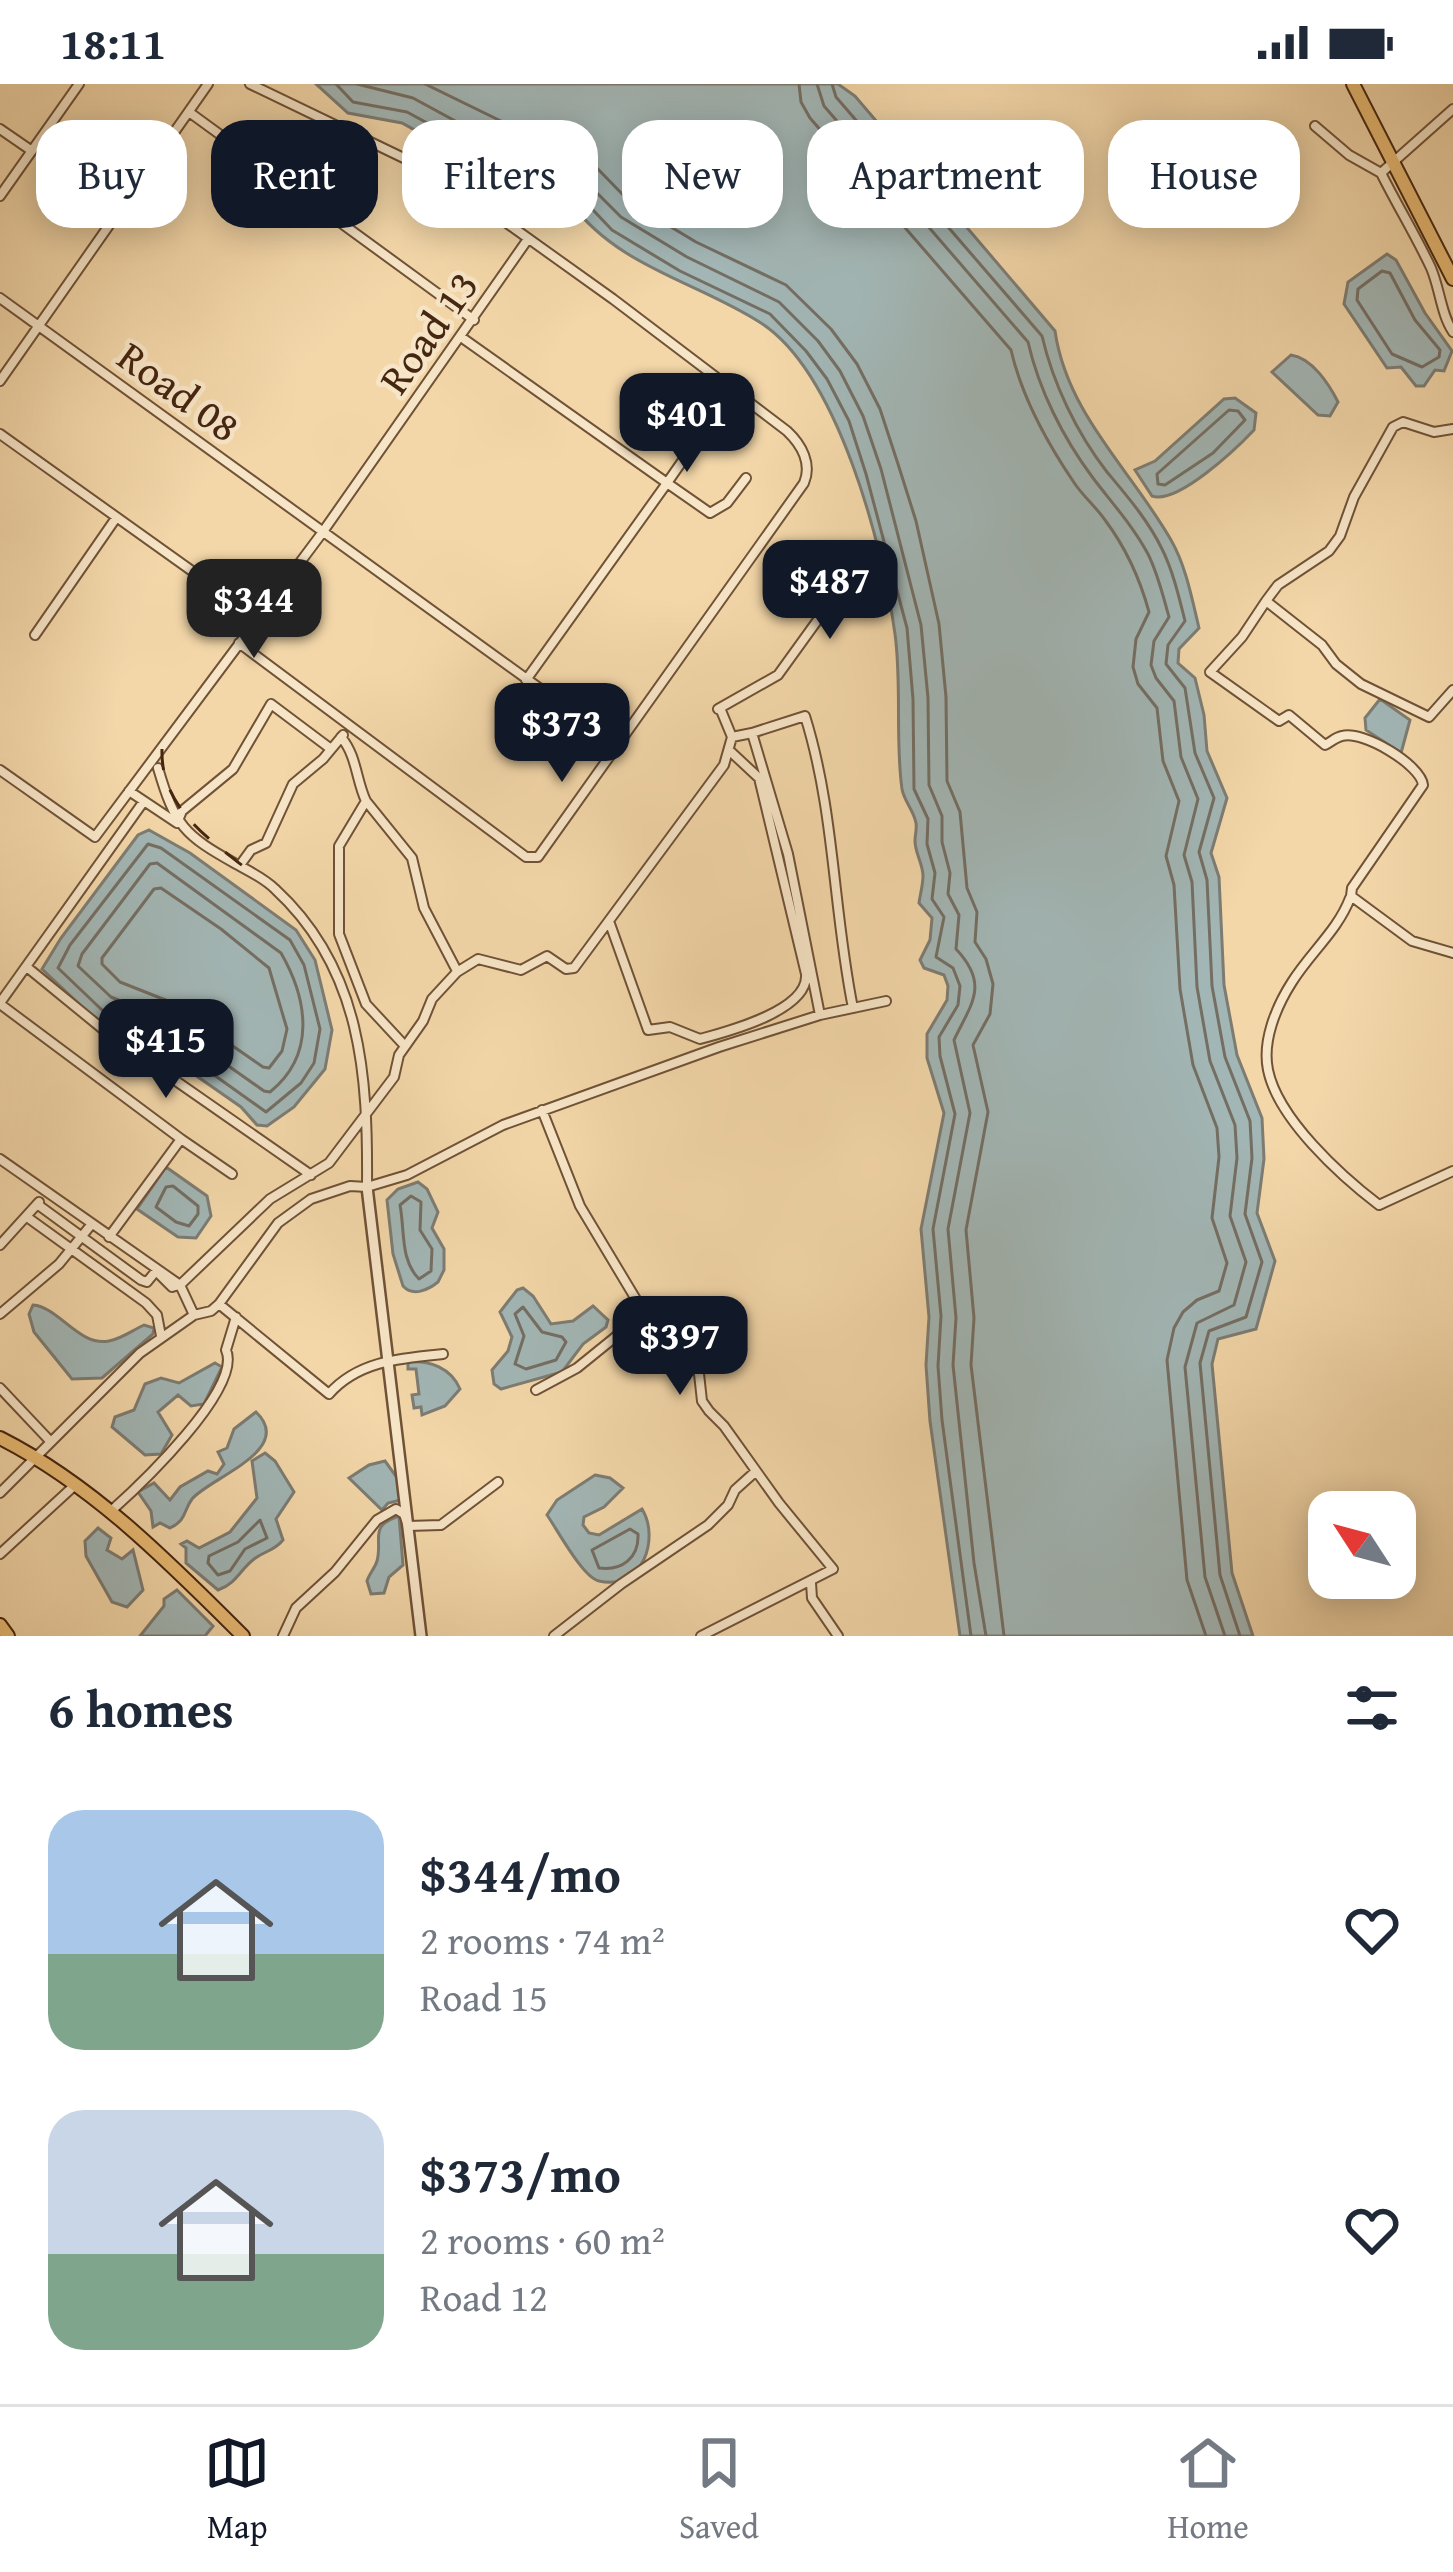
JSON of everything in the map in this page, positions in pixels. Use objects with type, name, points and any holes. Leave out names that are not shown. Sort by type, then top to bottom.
[{"type":"main road","points":[[1353,84],[1453,279]]},
{"type":"main road","points":[[0,1438],[38,1456],[110,1512],[243,1636]]},
{"type":"main road","points":[[0,1625],[8,1636]]},
{"type":"street","points":[[0,196],[79,84]]},
{"type":"street","points":[[0,381],[208,84]]},
{"type":"street","points":[[239,644],[531,859],[538,857],[804,483],[808,468],[795,439],[440,176],[250,84]]},
{"type":"street","points":[[1315,126],[1373,172],[1381,173],[1453,109]]},
{"type":"street","points":[[188,112],[474,320]]},
{"type":"street","points":[[0,129],[32,151]]},
{"type":"street","points":[[1381,173],[1430,266],[1453,332]]},
{"type":"street","name":"Road 13","points":[[0,770],[95,837],[322,533],[528,239]]},
{"type":"street","name":"Road 08","points":[[0,298],[618,745]]},
{"type":"street","points":[[461,337],[710,513],[727,503],[746,478]]},
{"type":"street","points":[[526,680],[732,390]]},
{"type":"street","points":[[1453,429],[1434,432],[1403,422],[1393,427],[1329,551],[1279,585],[1210,672],[1279,721],[1285,714],[1295,719],[1325,745],[1341,736],[1355,736],[1393,753],[1415,768],[1424,781],[1362,872],[1341,917],[1280,1003],[1270,1036],[1268,1072],[1311,1143],[1379,1205],[1453,1171]]},
{"type":"street","points":[[0,434],[258,618]]},
{"type":"street","points":[[35,635],[116,518]]},
{"type":"street","points":[[37,1204],[141,1280],[147,1282],[156,1271],[172,1286],[180,1285],[270,1199],[329,1163],[394,1077],[397,1061],[432,999],[457,972],[478,959],[521,970],[547,956],[571,970],[730,752],[732,737],[718,709],[778,675],[836,596],[837,566],[816,555]]},
{"type":"street","points":[[1266,601],[1322,645],[1349,675],[1408,710],[1429,716],[1453,690]]},
{"type":"street","points":[[129,791],[177,823],[182,811],[233,770],[271,704],[331,749]]},
{"type":"street","points":[[732,737],[805,716],[833,838],[834,898],[853,1008]]},
{"type":"street","points":[[243,861],[251,850],[266,843],[293,784],[349,727]]},
{"type":"street","points":[[752,733],[788,854],[820,1016]]},
{"type":"street","points":[[341,737],[352,752],[356,782],[366,801],[412,858],[424,908],[457,972]]},
{"type":"street","points":[[608,919],[648,1030],[670,1027],[700,1039],[768,1014],[802,994],[806,974],[768,809],[754,770],[730,752]]},
{"type":"street","points":[[158,769],[178,823],[195,841],[274,887],[336,968],[355,1029],[368,1114],[367,1187],[422,1636]]},
{"type":"street","points":[[144,801],[0,1004],[232,1174]]},
{"type":"street","points":[[366,801],[339,845],[339,934],[366,1004],[405,1046]]},
{"type":"street","points":[[1351,896],[1412,941],[1453,953]]},
{"type":"street","points":[[28,968],[110,1035],[311,1174]]},
{"type":"street","points":[[0,1493],[160,1337],[219,1304],[267,1236],[292,1210],[332,1191],[367,1187],[430,1166],[503,1125],[542,1110],[820,1016],[886,1001]]},
{"type":"street","points":[[542,1110],[580,1206],[645,1313],[659,1334],[690,1357],[700,1374],[702,1401],[833,1569],[701,1636]]},
{"type":"street","points":[[109,1237],[181,1139]]},
{"type":"street","points":[[0,1159],[180,1285],[194,1316]]},
{"type":"street","points":[[0,1245],[47,1192]]},
{"type":"street","points":[[27,1217],[146,1303],[157,1315],[160,1337]]},
{"type":"street","points":[[0,1314],[37,1286],[91,1225]]},
{"type":"street","points":[[219,1304],[329,1394],[354,1372],[388,1361],[443,1354]]},
{"type":"street","points":[[536,1390],[577,1368],[645,1313]]},
{"type":"street","points":[[110,1512],[144,1482],[212,1400],[228,1367],[226,1350],[236,1317]]},
{"type":"street","points":[[0,1388],[51,1442]]},
{"type":"street","points":[[554,1636],[708,1525],[728,1505],[734,1490],[755,1472]]},
{"type":"street","points":[[408,1526],[441,1525],[498,1482]]},
{"type":"street","points":[[0,1554],[74,1485]]},
{"type":"street","points":[[283,1636],[296,1608],[334,1572],[376,1520],[396,1509],[404,1514],[408,1526]]},
{"type":"street","points":[[812,1581],[812,1598],[838,1636]]},
{"type":"water","points":[[316,84],[838,84],[875,120],[807,120],[807,228],[967,228],[1055,331],[1062,361],[1086,415],[1155,514],[1181,561],[1199,628],[1179,649],[1178,663],[1195,678],[1207,751],[1227,798],[1211,853],[1219,877],[1224,985],[1237,1055],[1262,1118],[1264,1159],[1257,1213],[1275,1261],[1256,1329],[1218,1339],[1212,1364],[1232,1573],[1253,1636],[960,1636],[930,1421],[929,1317],[921,1229],[944,1113],[927,1058],[927,1034],[947,1000],[948,986],[944,975],[924,968],[920,960],[930,940],[932,918],[919,903],[923,876],[915,845],[916,823],[902,789],[897,653],[880,555],[852,464],[813,380],[788,347],[761,323],[635,258],[594,228],[598,120],[402,123],[348,113]]},
{"type":"water","points":[[1387,254],[1396,260],[1452,351],[1444,371],[1435,370],[1424,386],[1416,386],[1401,367],[1387,368],[1344,304],[1348,282]]},
{"type":"water","points":[[1291,355],[1313,366],[1330,387],[1338,402],[1330,416],[1318,415],[1272,372]]},
{"type":"water","points":[[1235,398],[1256,413],[1254,430],[1191,484],[1163,497],[1152,496],[1135,470],[1155,461],[1224,399]]},
{"type":"water","points":[[1380,699],[1410,720],[1401,753],[1366,730],[1365,718]]},
{"type":"water","points":[[149,830],[190,853],[296,930],[315,960],[332,1030],[325,1069],[294,1107],[267,1126],[257,1125],[241,1107],[145,1040],[96,1020],[42,969],[138,835]]},
{"type":"water","points":[[166,1167],[207,1196],[211,1216],[196,1238],[178,1237],[137,1209]]},
{"type":"water","points":[[418,1182],[427,1189],[438,1212],[432,1228],[444,1249],[444,1270],[438,1282],[416,1292],[403,1286],[393,1254],[387,1200],[398,1189]]},
{"type":"water","points":[[523,1288],[551,1324],[573,1321],[593,1306],[608,1320],[562,1372],[501,1389],[494,1384],[492,1370],[508,1351],[512,1337],[500,1312]]},
{"type":"water","points":[[33,1305],[98,1341],[118,1338],[144,1325],[154,1328],[153,1334],[102,1378],[72,1379],[34,1332],[29,1314]]},
{"type":"water","points":[[408,1362],[439,1367],[460,1389],[445,1406],[422,1415],[421,1407],[414,1408],[412,1395],[419,1394],[416,1369],[408,1369]]},
{"type":"water","points":[[215,1363],[222,1367],[204,1404],[191,1406],[178,1395],[158,1412],[172,1435],[161,1454],[145,1455],[112,1427],[115,1417],[134,1410],[145,1384],[161,1378],[179,1383]]},
{"type":"water","points":[[256,1412],[265,1426],[258,1451],[192,1499],[175,1525],[153,1527],[151,1511],[138,1492],[154,1483],[170,1500],[180,1487],[208,1471],[217,1474],[224,1464],[218,1452],[227,1448],[234,1429]]},
{"type":"water","points":[[265,1453],[294,1492],[276,1519],[283,1540],[218,1590],[186,1563],[186,1548],[181,1544],[187,1541],[199,1548],[230,1532],[257,1498],[252,1461]]},
{"type":"water","points":[[385,1461],[398,1479],[401,1500],[382,1510],[349,1478]]},
{"type":"water","points":[[595,1475],[623,1488],[604,1507],[584,1517],[589,1533],[599,1535],[642,1509],[647,1521],[644,1560],[627,1578],[614,1582],[599,1581],[586,1571],[547,1515],[557,1500]]},
{"type":"water","points":[[399,1516],[403,1565],[389,1577],[384,1593],[371,1594],[367,1581],[377,1561],[380,1529]]},
{"type":"water","points":[[98,1528],[111,1538],[107,1550],[122,1559],[133,1550],[143,1590],[127,1607],[112,1602],[86,1556],[85,1541]]},
{"type":"water","points":[[177,1590],[213,1626],[205,1636],[140,1636],[164,1606],[164,1599]]},
{"type":"railway","points":[[162,749],[164,770],[179,806],[206,836],[253,874]]}]
